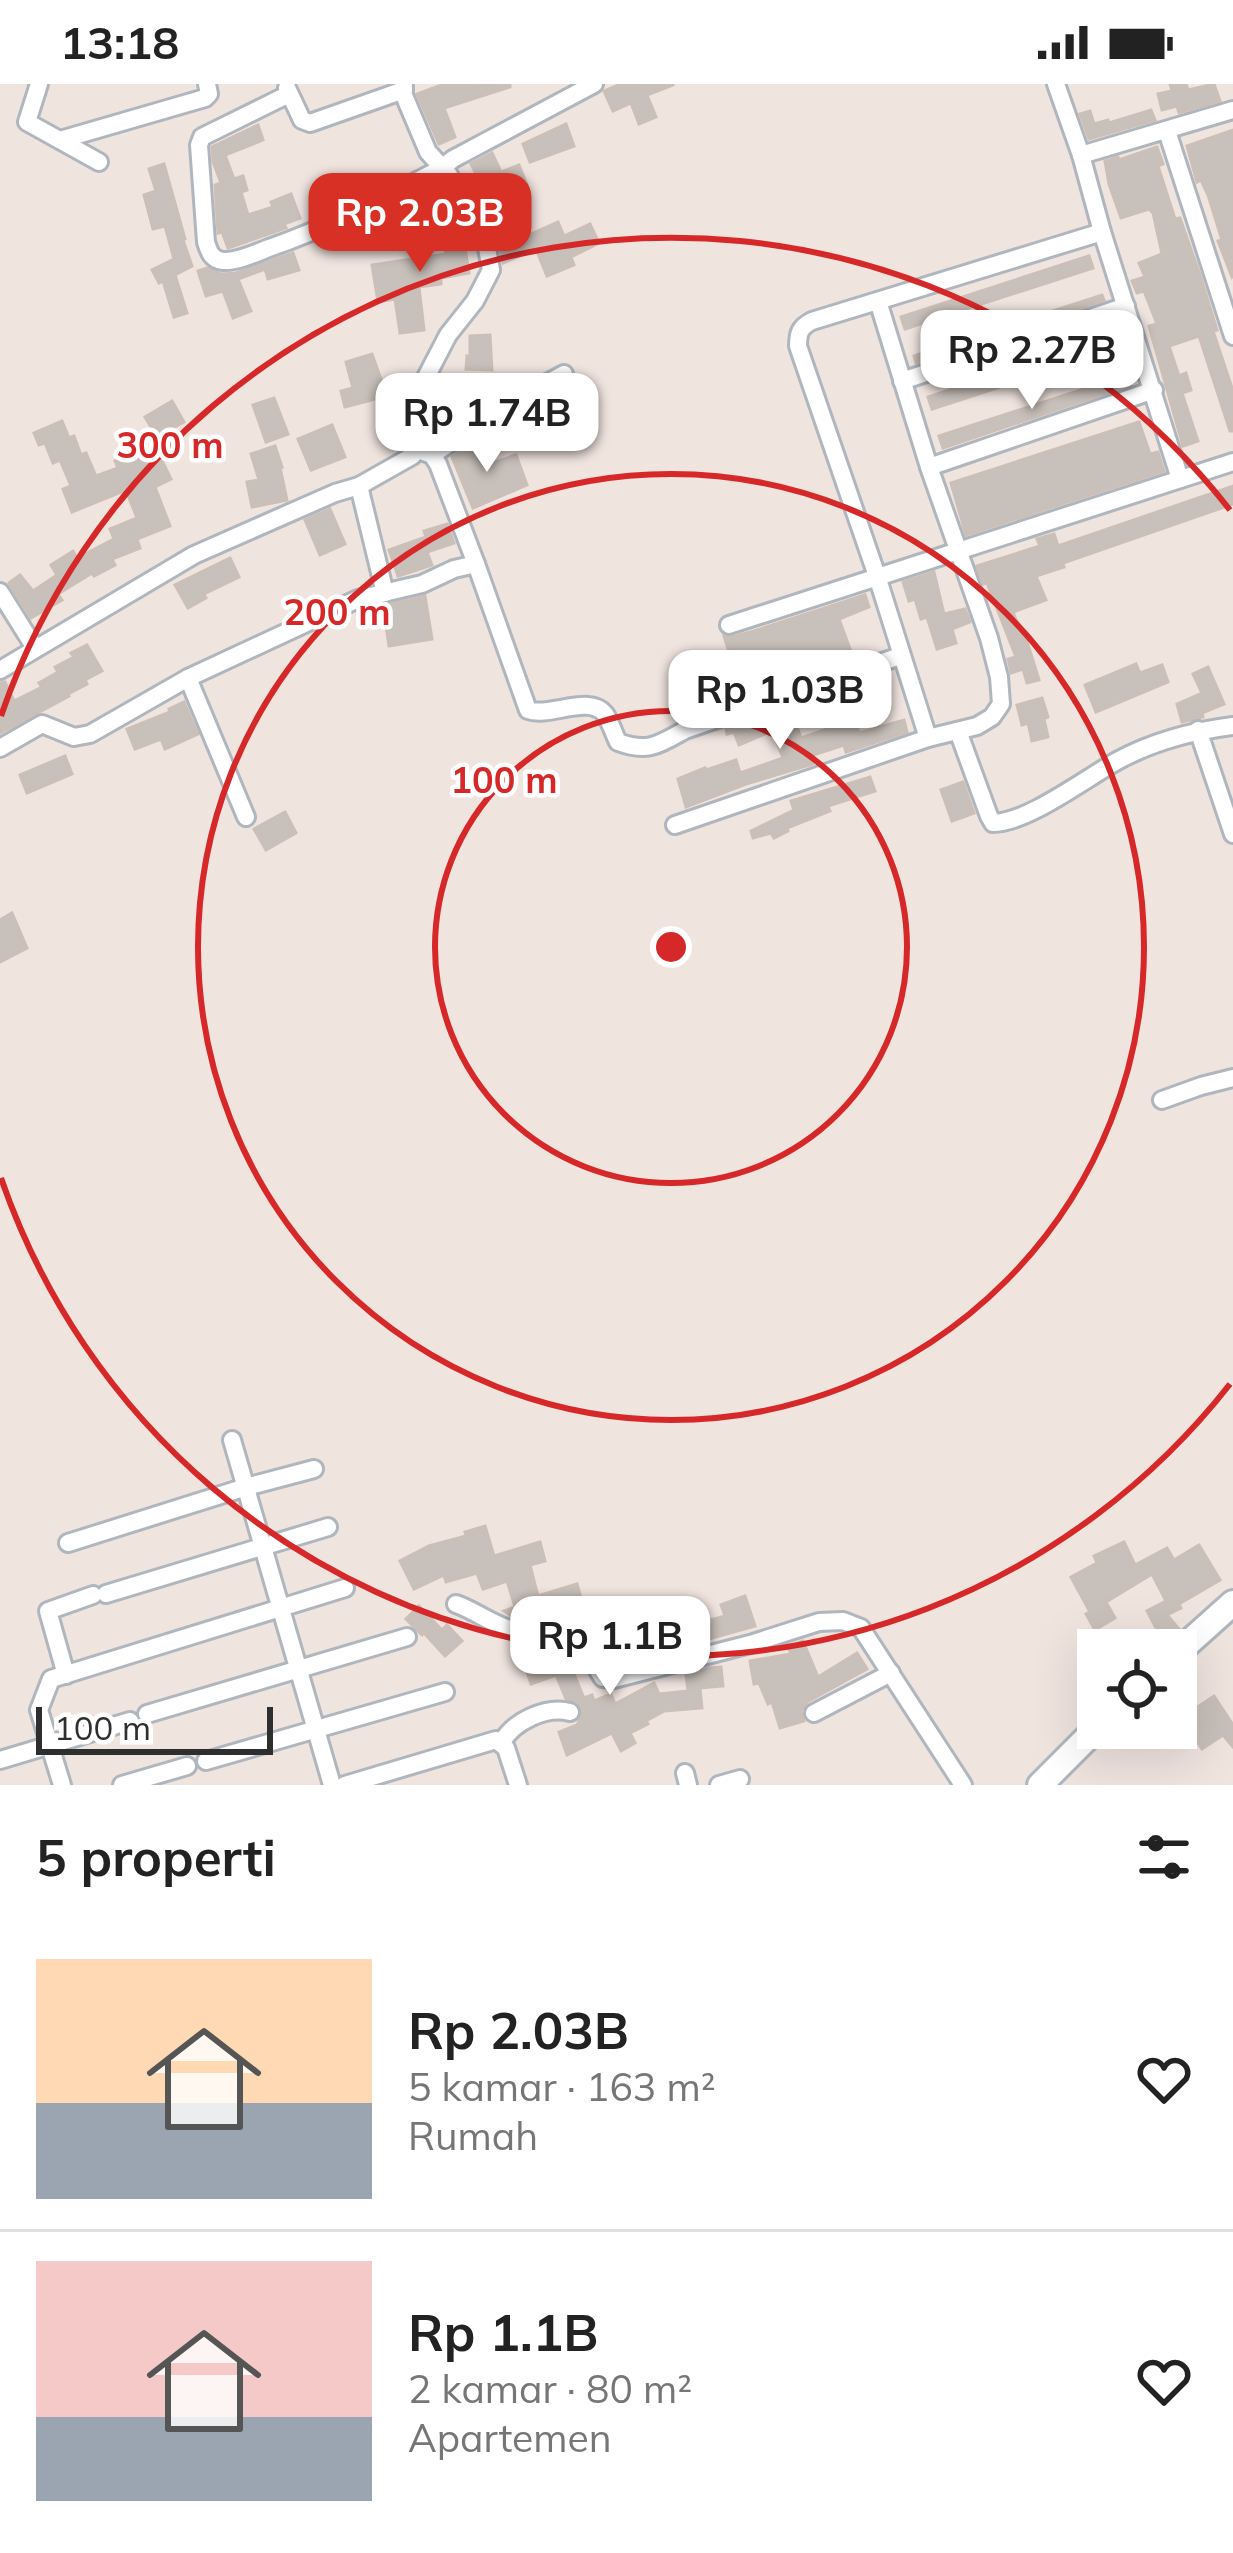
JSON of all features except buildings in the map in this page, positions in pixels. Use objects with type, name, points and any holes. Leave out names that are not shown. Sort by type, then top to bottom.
[{"type":"street","points":[[39,84],[27,122],[99,162]]},
{"type":"street","points":[[60,140],[205,98],[207,84]]},
{"type":"street","points":[[594,84],[442,167],[310,233],[227,261],[209,253],[202,137],[287,89],[302,120],[310,123],[404,87],[428,152],[442,167],[454,183],[487,248],[491,270],[421,387],[425,453],[476,564],[528,710],[538,714],[598,708],[618,742],[637,749],[900,656]]},
{"type":"street","points":[[1056,84],[1180,479]]},
{"type":"street","points":[[1081,155],[1233,110]]},
{"type":"street","points":[[1167,130],[1233,336]]},
{"type":"street","points":[[928,738],[798,335],[812,321],[1102,232]]},
{"type":"street","points":[[675,825],[928,738],[977,726],[1001,704],[999,676],[878,301]]},
{"type":"street","points":[[902,381],[1126,306]]},
{"type":"street","points":[[0,670],[194,554],[359,486],[564,374]]},
{"type":"street","points":[[929,467],[1154,390]]},
{"type":"street","points":[[729,625],[1233,462]]},
{"type":"street","points":[[359,486],[385,593]]},
{"type":"street","points":[[0,748],[43,724],[74,736],[90,734],[188,678],[358,599],[422,584],[476,564]]},
{"type":"street","points":[[0,592],[35,648]]},
{"type":"street","points":[[188,678],[246,817]]},
{"type":"street","points":[[958,731],[993,823],[1005,823],[1164,740],[1233,726]]},
{"type":"street","points":[[1198,730],[1233,834]]},
{"type":"street","points":[[1162,1100],[1233,1078]]},
{"type":"street","points":[[232,1440],[332,1785]]},
{"type":"street","points":[[68,1543],[314,1469]]},
{"type":"street","points":[[66,1675],[48,1611],[328,1527]]},
{"type":"street","points":[[62,1785],[39,1710],[51,1679],[345,1588]]},
{"type":"street","points":[[1197,1635],[1233,1603]]},
{"type":"street","points":[[456,1604],[513,1630],[567,1617],[602,1678],[614,1679],[819,1622],[843,1621],[861,1628],[964,1785]]},
{"type":"street","points":[[0,1760],[407,1637]]},
{"type":"street","points":[[814,1713],[891,1673]]},
{"type":"street","points":[[206,1761],[445,1692]]},
{"type":"street","points":[[502,1742],[509,1731],[538,1714],[558,1709],[570,1712]]},
{"type":"street","points":[[345,1785],[502,1742]]},
{"type":"street","points":[[502,1742],[518,1785]]},
{"type":"street","points":[[1040,1785],[1077,1748]]},
{"type":"street","points":[[122,1785],[187,1766]]},
{"type":"street","points":[[719,1785],[740,1779]]}]
